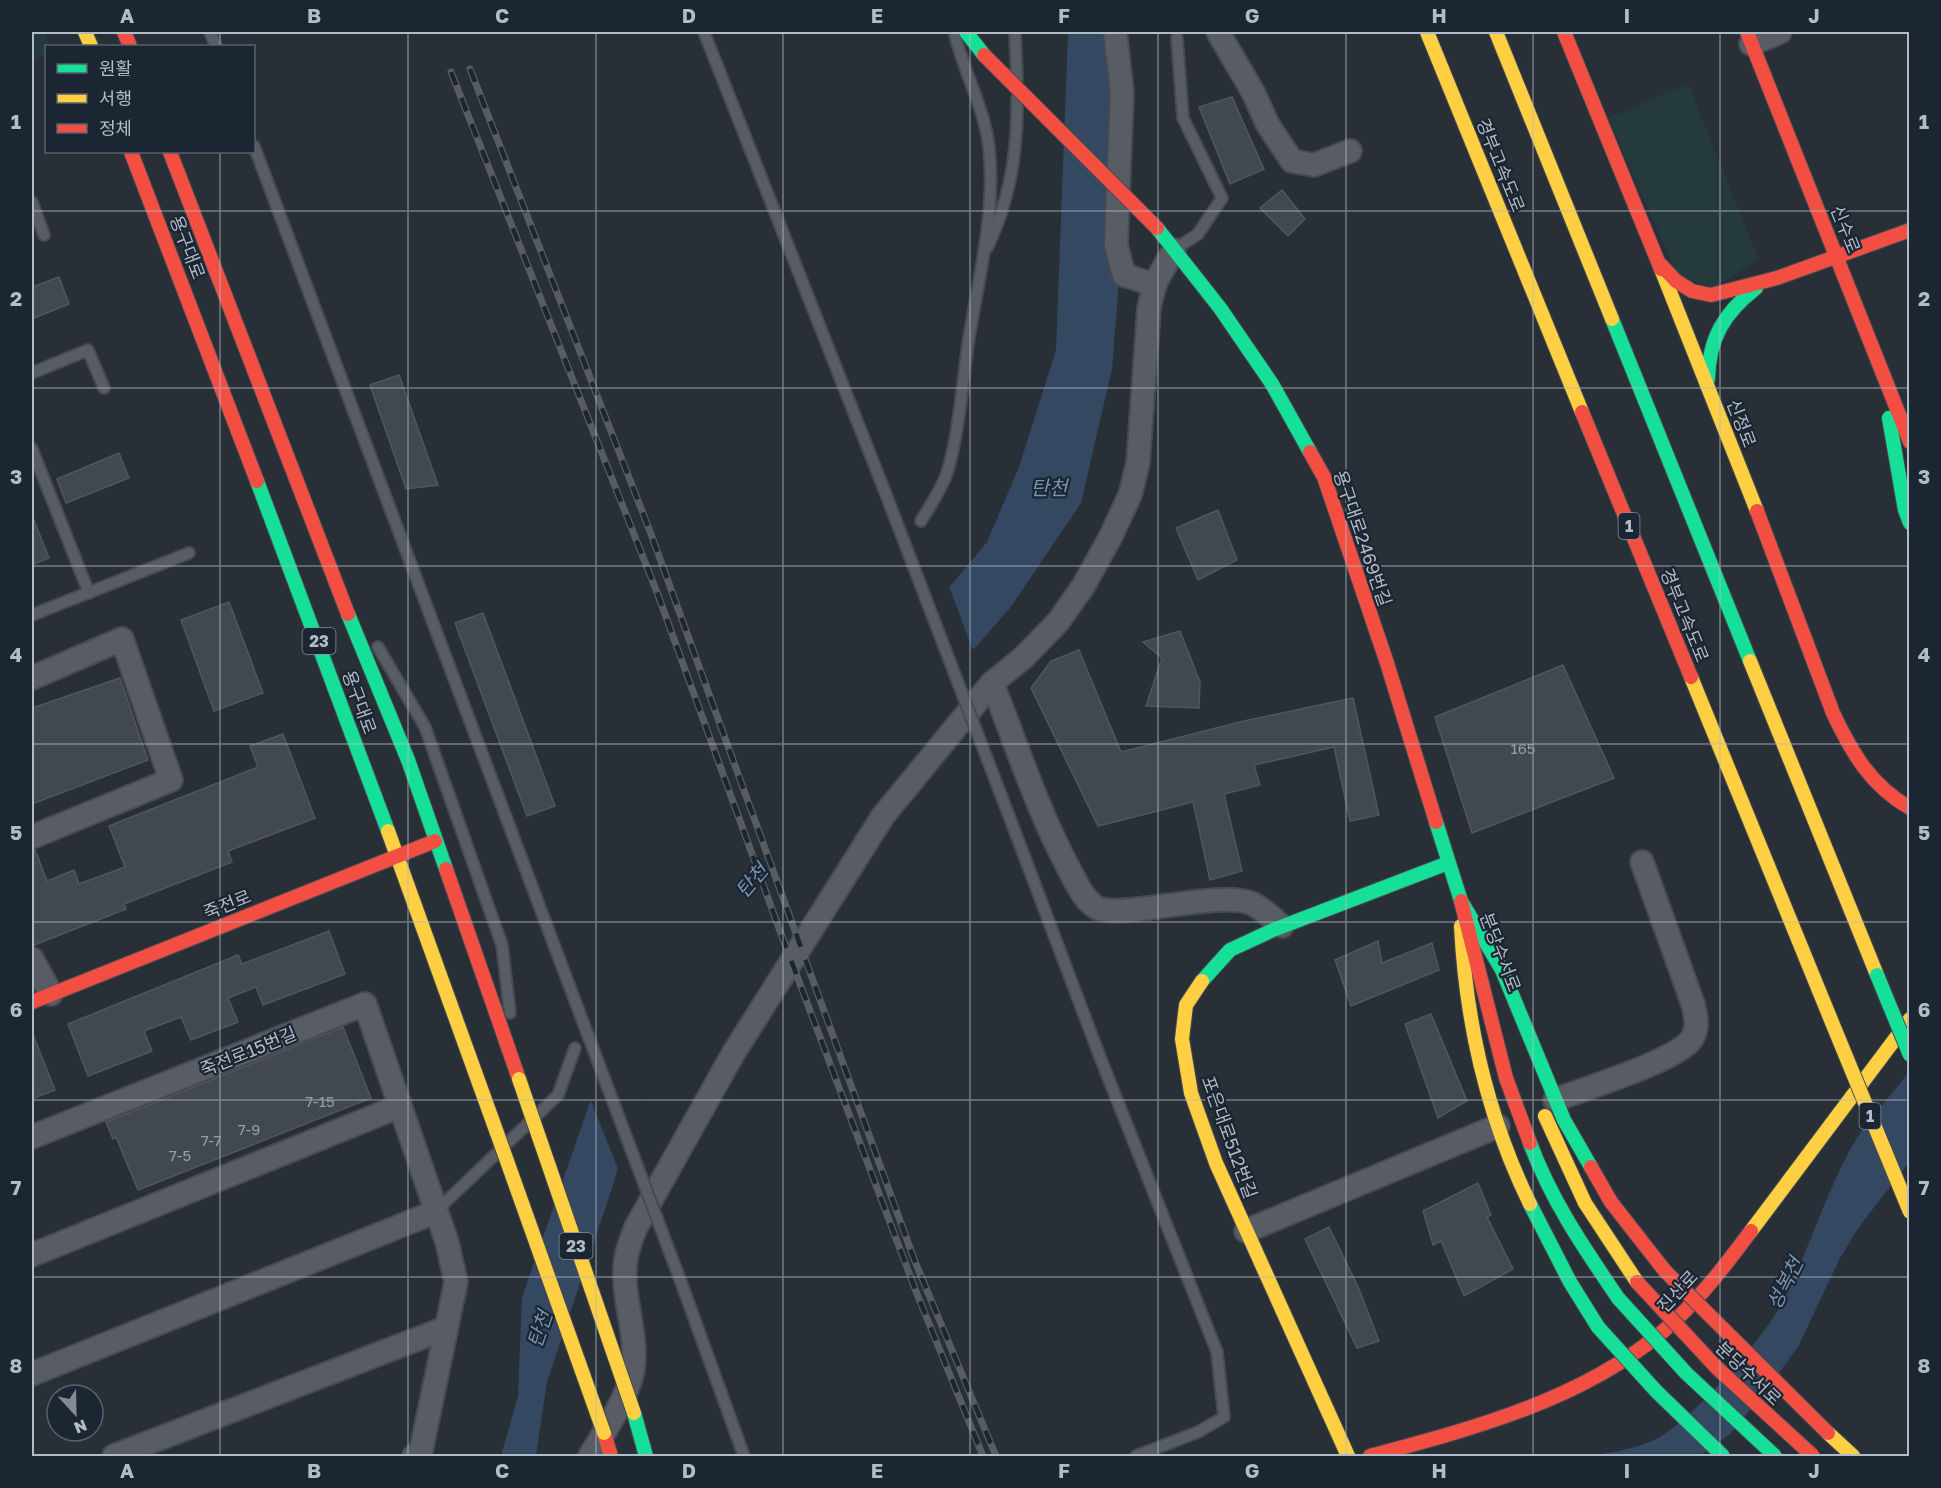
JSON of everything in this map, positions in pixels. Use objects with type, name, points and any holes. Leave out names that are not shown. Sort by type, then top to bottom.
[{"type":"main road","name":"용구대로2469번길","points":[[966,32],[984,55],[1157,228],[1220,308],[1272,384],[1324,477],[1387,663],[1461,901]]},
{"type":"main road","name":"경부고속도로","points":[[1427,32],[1910,1212]]},
{"type":"main road","points":[[1496,32],[1910,1055]]},
{"type":"main road","name":"신정로","points":[[1564,32],[1708,383],[1845,739],[1858,765],[1871,781],[1895,801],[1910,808]]},
{"type":"main road","name":"신수로","points":[[1749,38],[1910,442]]},
{"type":"main road","name":"용구대로","points":[[131,153],[292,567],[399,855],[604,1433],[610,1456]]},
{"type":"main road","name":"용구대로","points":[[170,153],[324,554],[408,760],[519,1079]]},
{"type":"main road","points":[[1658,261],[1676,281],[1692,291],[1711,295],[1764,282],[1910,230]]},
{"type":"main road","points":[[1708,383],[1707,353],[1725,316],[1764,282]]},
{"type":"main road","points":[[1880,366],[1910,409]]},
{"type":"main road","points":[[1880,366],[1907,516]]},
{"type":"main road","name":"죽전로","points":[[41,998],[435,841]]},
{"type":"main road","name":"포은대로512번길","points":[[1348,1456],[1216,1163],[1191,1093],[1182,1039],[1186,1005],[1203,979],[1230,950],[1282,926],[1449,863]]},
{"type":"main road","points":[[1461,901],[1502,970],[1548,1102],[1611,1202],[1665,1271],[1853,1456]]},
{"type":"main road","points":[[1461,901],[1461,974],[1487,1099],[1540,1232],[1598,1327],[1656,1391],[1723,1456]]},
{"type":"main road","name":"분당수서로","points":[[1461,901],[1524,1062]]},
{"type":"main road","name":"분당수서로","points":[[1461,901],[1506,1078],[1544,1180],[1579,1241],[1618,1298],[1686,1373],[1775,1456]]},
{"type":"main road","name":"진산로","points":[[1370,1456],[1505,1416],[1539,1402],[1611,1367],[1664,1331],[1715,1275],[1876,1067],[1910,1019]]},
{"type":"main road","name":"23","points":[[519,1079],[634,1413],[646,1456]]},
{"type":"main road","name":"분당수서로","points":[[1548,1102],[1560,1157],[1597,1228],[1637,1282],[1717,1368],[1813,1456]]},
{"type":"street","points":[[1115,32],[1122,92],[1116,245],[1124,275],[1155,285]]},
{"type":"street","points":[[1218,32],[1253,92],[1268,125],[1292,160],[1314,165],[1350,151]]},
{"type":"street","points":[[1749,38],[1780,32]]},
{"type":"street","points":[[590,1456],[616,1410],[632,1372],[634,1347],[626,1286],[626,1258],[636,1227],[733,1053],[884,816],[992,683],[1024,657],[1058,622],[1084,585],[1111,536],[1130,495],[1138,463],[1149,308],[1155,285],[1174,250]]},
{"type":"street","points":[[32,678],[122,639],[171,780],[32,837]]},
{"type":"street","points":[[992,683],[1057,847],[1083,895],[1096,908],[1105,911],[1125,910],[1224,900],[1252,903],[1282,926]]},
{"type":"street","points":[[1548,1102],[1668,1056],[1690,1040],[1695,1032],[1696,1019],[1693,1004],[1642,862]]},
{"type":"street","points":[[32,959],[41,998]]},
{"type":"street","name":"죽전로15번길","points":[[32,1137],[365,1005],[447,1242],[456,1282],[421,1451],[414,1456]]},
{"type":"street","points":[[32,1255],[400,1106]]},
{"type":"street","points":[[1246,1231],[1498,1126]]},
{"type":"street","points":[[32,1374],[435,1212]]},
{"type":"street","points":[[114,1456],[446,1328]]},
{"type":"lane","points":[[704,32],[885,492],[1095,1046],[1217,1352],[1224,1417],[1198,1432],[1136,1456]]},
{"type":"lane","points":[[921,521],[939,491],[952,452],[983,256],[989,193],[989,146],[985,124],[964,70],[954,32]]},
{"type":"lane","points":[[983,256],[998,223],[1014,165],[1018,116],[1015,32]]},
{"type":"lane","points":[[1174,250],[1198,234],[1222,198],[1184,118],[1177,38]]},
{"type":"lane","points":[[255,149],[681,1282],[744,1456]]},
{"type":"lane","points":[[32,201],[44,235]]},
{"type":"lane","points":[[32,373],[88,350],[104,388]]},
{"type":"lane","points":[[32,451],[89,592]]},
{"type":"lane","points":[[32,615],[189,553]]},
{"type":"lane","points":[[324,554],[366,626]]},
{"type":"lane","points":[[371,636],[424,727],[502,945],[519,1079]]},
{"type":"lane","points":[[435,1212],[558,1095],[574,1048]]},
{"type":"green space","points":[[32,32],[45,32],[50,45],[45,45],[45,54],[32,60]]},
{"type":"green space","points":[[1688,84],[1759,260],[1714,287],[1679,278],[1608,118]]},
{"type":"water","name":"탄천","points":[[1068,32],[1120,32],[1132,121],[1112,369],[1081,503],[1010,608],[669,996],[613,1185],[547,1382],[536,1456],[501,1456],[518,1396],[522,1297],[623,1008],[862,692],[987,542],[1019,467],[1056,350]]},
{"type":"water","points":[[1909,1072],[1909,1162],[1859,1227],[1840,1258],[1798,1347],[1761,1397],[1731,1433],[1700,1456],[1590,1456],[1634,1447],[1660,1437],[1691,1413],[1744,1356],[1782,1303],[1832,1186],[1851,1148],[1871,1118]]},
{"type":"pier","points":[[948,584],[974,653],[671,998],[620,1174],[589,1096],[621,1007],[859,691]]},
{"type":"building","points":[[1232,97],[1264,169],[1230,184],[1199,107]]},
{"type":"building","points":[[1282,190],[1305,219],[1288,236],[1260,208]]},
{"type":"building","points":[[59,277],[69,304],[32,319],[32,287]]},
{"type":"building","points":[[399,375],[438,485],[406,489],[370,385]]},
{"type":"building","points":[[119,453],[129,478],[66,503],[57,479]]},
{"type":"building","points":[[1218,510],[1237,560],[1198,580],[1176,528]]},
{"type":"building","points":[[32,515],[49,558],[32,565]]},
{"type":"building","points":[[229,602],[263,693],[214,711],[181,620]]},
{"type":"building","points":[[483,613],[555,806],[527,816],[455,623]]},
{"type":"building","points":[[1180,631],[1200,682],[1199,708],[1146,706],[1162,658],[1143,642]]},
{"type":"building","points":[[1079,650],[1121,752],[1244,721],[1353,698],[1379,815],[1350,821],[1334,747],[1254,765],[1260,785],[1224,794],[1242,871],[1210,880],[1193,802],[1098,826],[1031,688],[1051,661]]},
{"type":"building","points":[[1563,665],[1614,778],[1472,833],[1435,717]]},
{"type":"building","points":[[120,678],[148,760],[32,804],[32,708]]},
{"type":"building","points":[[283,734],[315,818],[228,851],[232,862],[124,904],[126,909],[32,946],[32,850],[35,850],[47,881],[74,870],[79,884],[125,867],[109,826],[258,767],[250,746]]},
{"type":"building","points":[[329,931],[345,974],[263,1005],[256,987],[228,998],[238,1022],[191,1040],[181,1017],[144,1031],[152,1051],[88,1076],[68,1024],[238,955],[242,964]]},
{"type":"building","points":[[1378,941],[1382,963],[1432,943],[1439,970],[1351,1006],[1335,960]]},
{"type":"building","points":[[1431,1014],[1467,1101],[1438,1118],[1405,1024]]},
{"type":"building","points":[[343,1027],[371,1098],[138,1190],[116,1137],[113,1139],[106,1122]]},
{"type":"building","points":[[32,1032],[55,1090],[32,1099]]},
{"type":"building","points":[[1478,1183],[1491,1215],[1487,1217],[1513,1269],[1464,1296],[1441,1241],[1433,1245],[1423,1211]]},
{"type":"building","points":[[1329,1227],[1359,1289],[1379,1341],[1357,1348],[1305,1239]]},
{"type":"railway","points":[[470,69],[651,534],[914,1259],[996,1456]]},
{"type":"railway","points":[[451,72],[658,595],[780,931],[917,1294],[983,1456]]},
{"type":"traffic: fast","points":[[966,32],[984,55]]},
{"type":"traffic: fast","points":[[1157,228],[1220,308],[1272,384],[1310,452]]},
{"type":"traffic: fast","points":[[1708,379],[1711,351],[1720,328],[1735,307],[1756,288]]},
{"type":"traffic: fast","points":[[1612,319],[1750,661]]},
{"type":"traffic: fast","points":[[1889,418],[1905,510],[1910,523]]},
{"type":"traffic: fast","points":[[257,481],[388,831]]},
{"type":"traffic: fast","points":[[348,614],[408,760],[446,869]]},
{"type":"traffic: fast","points":[[1436,822],[1461,901],[1502,970],[1564,1120],[1591,1167]]},
{"type":"traffic: fast","points":[[1202,981],[1230,950],[1273,930],[1448,863]]},
{"type":"traffic: fast","points":[[1877,975],[1910,1055]]},
{"type":"traffic: fast","points":[[1530,1143],[1558,1204],[1618,1298]]},
{"type":"traffic: fast","points":[[1530,1204],[1570,1282],[1598,1327]]},
{"type":"traffic: fast","points":[[1618,1298],[1686,1373],[1775,1456]]},
{"type":"traffic: fast","points":[[1598,1327],[1656,1391],[1723,1456]]},
{"type":"traffic: fast","points":[[634,1413],[646,1456]]},
{"type":"traffic: slow","points":[[85,32],[91,45]]},
{"type":"traffic: slow","points":[[1427,32],[1582,412]]},
{"type":"traffic: slow","points":[[1496,32],[1612,319]]},
{"type":"traffic: slow","points":[[1661,269],[1757,511]]},
{"type":"traffic: slow","points":[[1750,661],[1877,975]]},
{"type":"traffic: slow","points":[[1691,677],[1831,1020]]},
{"type":"traffic: slow","points":[[388,831],[497,1133]]},
{"type":"traffic: slow","points":[[1461,926],[1468,998],[1481,1069],[1502,1137],[1530,1204]]},
{"type":"traffic: slow","points":[[1202,981],[1186,1005],[1182,1039],[1191,1093],[1216,1163],[1348,1456]]},
{"type":"traffic: slow","points":[[1751,1231],[1910,1019]]},
{"type":"traffic: slow","points":[[1831,1020],[1910,1212]]},
{"type":"traffic: slow","points":[[519,1079],[634,1413]]},
{"type":"traffic: slow","points":[[1545,1116],[1585,1203],[1637,1282]]},
{"type":"traffic: slow","points":[[497,1133],[604,1433]]},
{"type":"traffic: slow","points":[[1828,1433],[1853,1456]]},
{"type":"traffic: jam","points":[[124,32],[130,45]]},
{"type":"traffic: jam","points":[[1564,32],[1661,269]]},
{"type":"traffic: jam","points":[[1747,32],[1910,442]]},
{"type":"traffic: jam","points":[[984,55],[1157,228]]},
{"type":"traffic: jam","points":[[131,153],[257,481]]},
{"type":"traffic: jam","points":[[170,153],[348,614]]},
{"type":"traffic: jam","points":[[1661,265],[1676,281],[1692,291],[1711,295],[1777,278],[1910,230]]},
{"type":"traffic: jam","points":[[1582,412],[1691,677]]},
{"type":"traffic: jam","points":[[1310,452],[1324,477],[1387,663],[1436,822]]},
{"type":"traffic: jam","points":[[1757,511],[1840,728],[1855,755],[1874,779],[1910,808]]},
{"type":"traffic: jam","points":[[32,1002],[435,841]]},
{"type":"traffic: jam","points":[[446,869],[519,1079]]},
{"type":"traffic: jam","points":[[1461,901],[1506,1078],[1530,1143]]},
{"type":"traffic: jam","points":[[1591,1167],[1611,1202],[1665,1271]]},
{"type":"traffic: jam","points":[[1370,1456],[1447,1435],[1523,1410],[1560,1395],[1629,1357],[1661,1333],[1686,1310],[1709,1285],[1751,1231]]},
{"type":"traffic: jam","points":[[1665,1271],[1828,1433]]},
{"type":"traffic: jam","points":[[1637,1282],[1717,1368],[1813,1456]]},
{"type":"traffic: jam","points":[[604,1433],[611,1456]]},
{"type":"water label","name":"성복천","points":[[1784,1283]]}]
